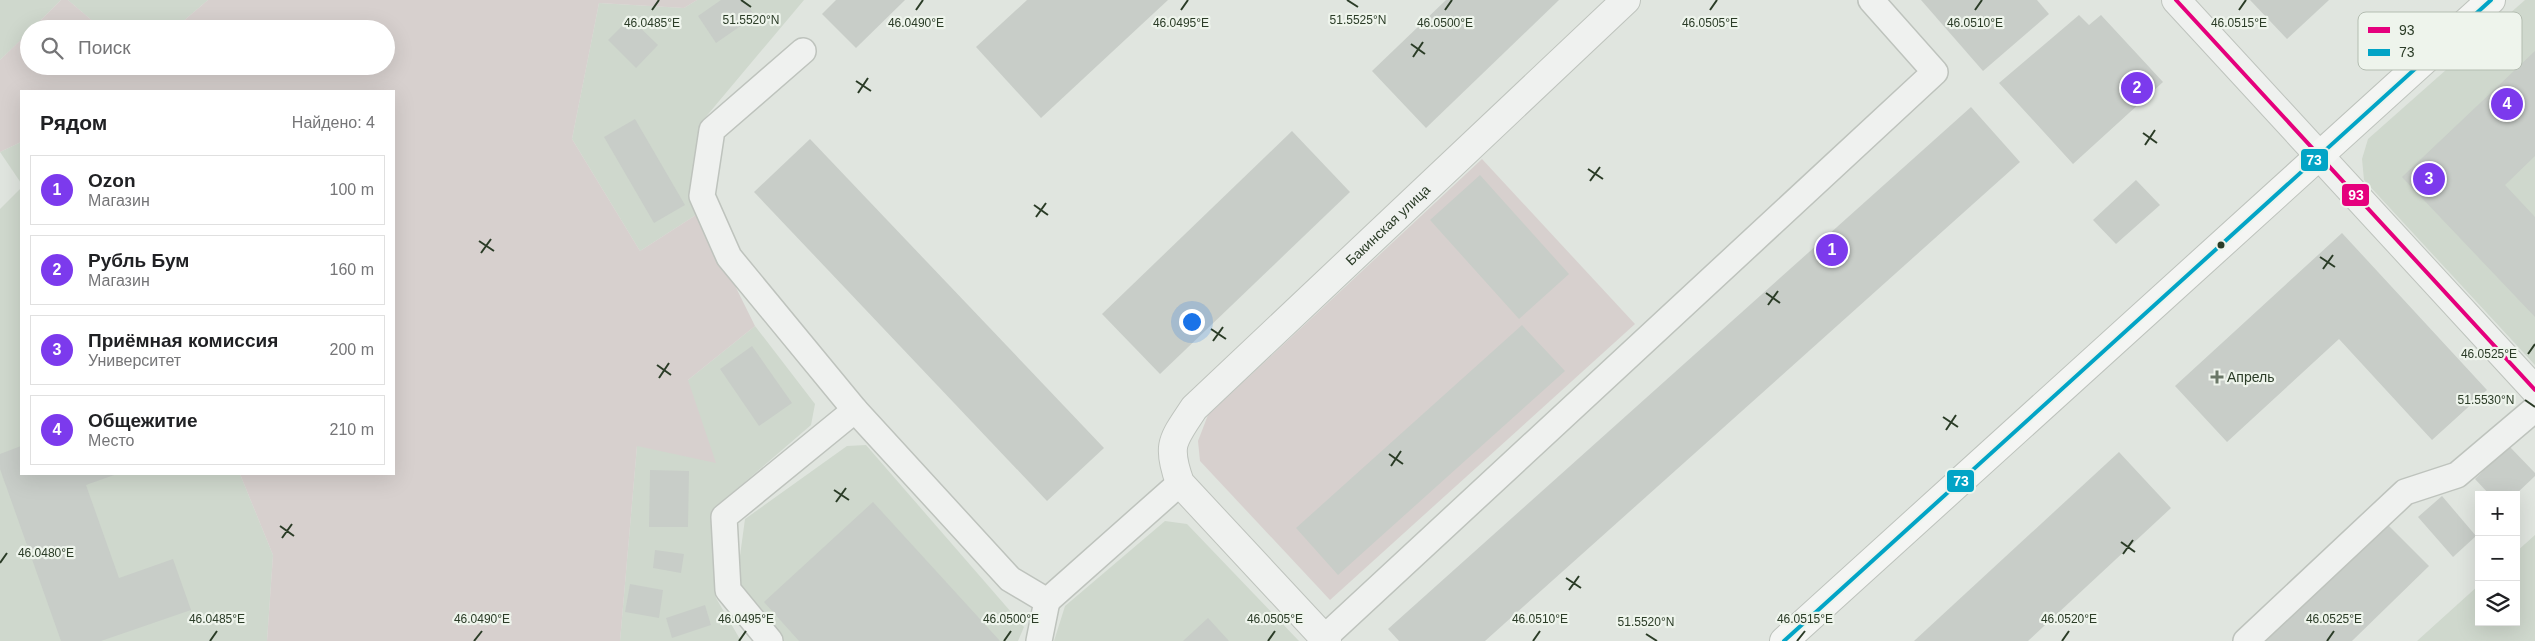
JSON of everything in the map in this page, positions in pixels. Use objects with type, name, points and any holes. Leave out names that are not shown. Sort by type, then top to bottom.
[{"type":"main road","points":[[2478,12],[2491,0]]},
{"type":"main road","points":[[1784,641],[2414,70]]},
{"type":"street","name":"Бакинская улица","points":[[1176,473],[1172,442],[1194,408],[1626,0]]},
{"type":"street","points":[[2176,0],[2535,390]]},
{"type":"street","points":[[1176,473],[1325,640]]},
{"type":"lane","points":[[1325,640],[1935,72],[1871,0]]},
{"type":"lane","points":[[803,51],[712,130],[702,196],[729,257],[854,410],[1010,579],[1047,602]]},
{"type":"lane","points":[[2246,641],[2405,492],[2457,475],[2535,409]]},
{"type":"lane","points":[[770,641],[728,590],[724,517],[854,410]]},
{"type":"lane","points":[[1040,641],[1047,602],[1176,473]]},
{"type":"shaded area","points":[[0,0],[61,0],[41,20],[20,20],[20,41],[0,60]]},
{"type":"shaded area","points":[[61,0],[68,0],[91,20],[41,20]]},
{"type":"shaded area","points":[[68,0],[208,0],[185,20],[91,20]]},
{"type":"shaded area","points":[[208,0],[697,0],[684,8],[599,3],[572,139],[640,251],[699,213],[755,326],[688,380],[716,463],[637,446],[620,641],[267,641],[273,555],[240,475],[395,475],[395,90],[20,90],[20,142],[0,152],[0,60],[20,41],[20,75],[395,75],[395,20],[185,20]]},
{"type":"shaded area","points":[[697,0],[804,0],[699,125],[692,189],[699,213],[640,251],[572,139],[599,3],[684,8]]},
{"type":"shaded area","points":[[2525,0],[2535,0],[2535,365],[2364,180],[2362,159],[2368,139],[2446,70],[2522,70],[2522,12],[2511,12]]},
{"type":"shaded area","points":[[20,142],[20,182],[0,152]]},
{"type":"shaded area","points":[[1482,159],[1635,324],[1330,600],[1200,461],[1198,441],[1208,415]]},
{"type":"shaded area","points":[[20,189],[20,475],[240,475],[273,555],[267,641],[0,641],[0,209]]},
{"type":"shaded area","points":[[755,326],[815,404],[811,425],[711,511],[716,598],[741,641],[620,641],[637,446],[688,380]]},
{"type":"shaded area","points":[[866,445],[1024,627],[1018,641],[784,641],[736,585],[745,519],[847,446]]},
{"type":"shaded area","points":[[1165,521],[1187,524],[1299,641],[1054,641],[1065,606]]},
{"type":"shaded area","points":[[2535,535],[2535,641],[2417,641],[2475,589],[2475,626],[2520,626],[2520,548]]},
{"type":"building","points":[[721,0],[744,0],[755,16],[716,43],[698,16]]},
{"type":"building","points":[[836,0],[905,0],[856,48],[822,14]]},
{"type":"building","points":[[1027,0],[1168,0],[1041,118],[976,47]]},
{"type":"building","points":[[1446,0],[1559,0],[1426,128],[1372,71]]},
{"type":"building","points":[[1921,0],[2037,0],[2049,14],[1983,71]]},
{"type":"building","points":[[2250,0],[2329,0],[2287,39]]},
{"type":"building","points":[[2079,15],[2089,25],[2101,15],[2163,82],[2073,164],[1999,83]]},
{"type":"building","points":[[630,18],[658,45],[636,68],[608,40]]},
{"type":"building","points":[[2535,51],[2535,156],[2505,185],[2535,217],[2535,317],[2402,177],[2515,70],[2522,70],[2522,63]]},
{"type":"building","points":[[1971,107],[2020,162],[1485,641],[1399,641],[1388,629]]},
{"type":"building","points":[[635,119],[685,205],[654,223],[604,137]]},
{"type":"building","points":[[1292,131],[1350,192],[1160,374],[1102,314]]},
{"type":"building","points":[[810,139],[1104,448],[1047,501],[754,192]]},
{"type":"building","points":[[1480,175],[1569,274],[1519,319],[1430,220]]},
{"type":"building","points":[[2136,180],[2160,205],[2116,244],[2093,220]]},
{"type":"building","points":[[2342,233],[2487,390],[2432,440],[2339,339],[2227,442],[2175,386]]},
{"type":"building","points":[[1522,325],[1565,371],[1338,575],[1296,528]]},
{"type":"building","points":[[752,346],[792,403],[759,426],[720,369]]},
{"type":"building","points":[[20,446],[20,475],[114,475],[86,485],[119,578],[173,559],[191,610],[101,641],[61,641],[0,469],[0,454]]},
{"type":"building","points":[[2509,446],[2535,473],[2535,476],[2519,491],[2486,491],[2475,479]]},
{"type":"building","points":[[2119,452],[2171,508],[2028,641],[1914,641]]},
{"type":"building","points":[[650,470],[689,471],[688,527],[649,527]]},
{"type":"building","points":[[2442,496],[2475,537],[2453,557],[2418,517]]},
{"type":"building","points":[[873,502],[1000,641],[799,641],[764,602]]},
{"type":"building","points":[[2386,523],[2429,566],[2352,641],[2265,641]]},
{"type":"building","points":[[655,550],[684,554],[681,573],[653,568]]},
{"type":"building","points":[[630,584],[663,590],[659,618],[625,612]]},
{"type":"building","points":[[705,605],[711,625],[672,638],[666,618]]},
{"type":"building","points":[[1208,618],[1229,641],[1183,641]]},
{"type":"transit line","name":"93","points":[[2176,0],[2535,390]]},
{"type":"transit line","name":"73","points":[[2478,12],[2491,0]]},
{"type":"transit line","name":"73","points":[[1784,641],[2414,70]]},
{"type":"place","name":"Рубль Бум","points":[[2137,88]]},
{"type":"place","name":"Общежитие","points":[[2507,104]]},
{"type":"place","name":"Приёмная комиссия","points":[[2429,179]]},
{"type":"place","name":"Ozon","points":[[1832,250]]},
{"type":"place","name":"Апрель","points":[[2217,377]]}]
